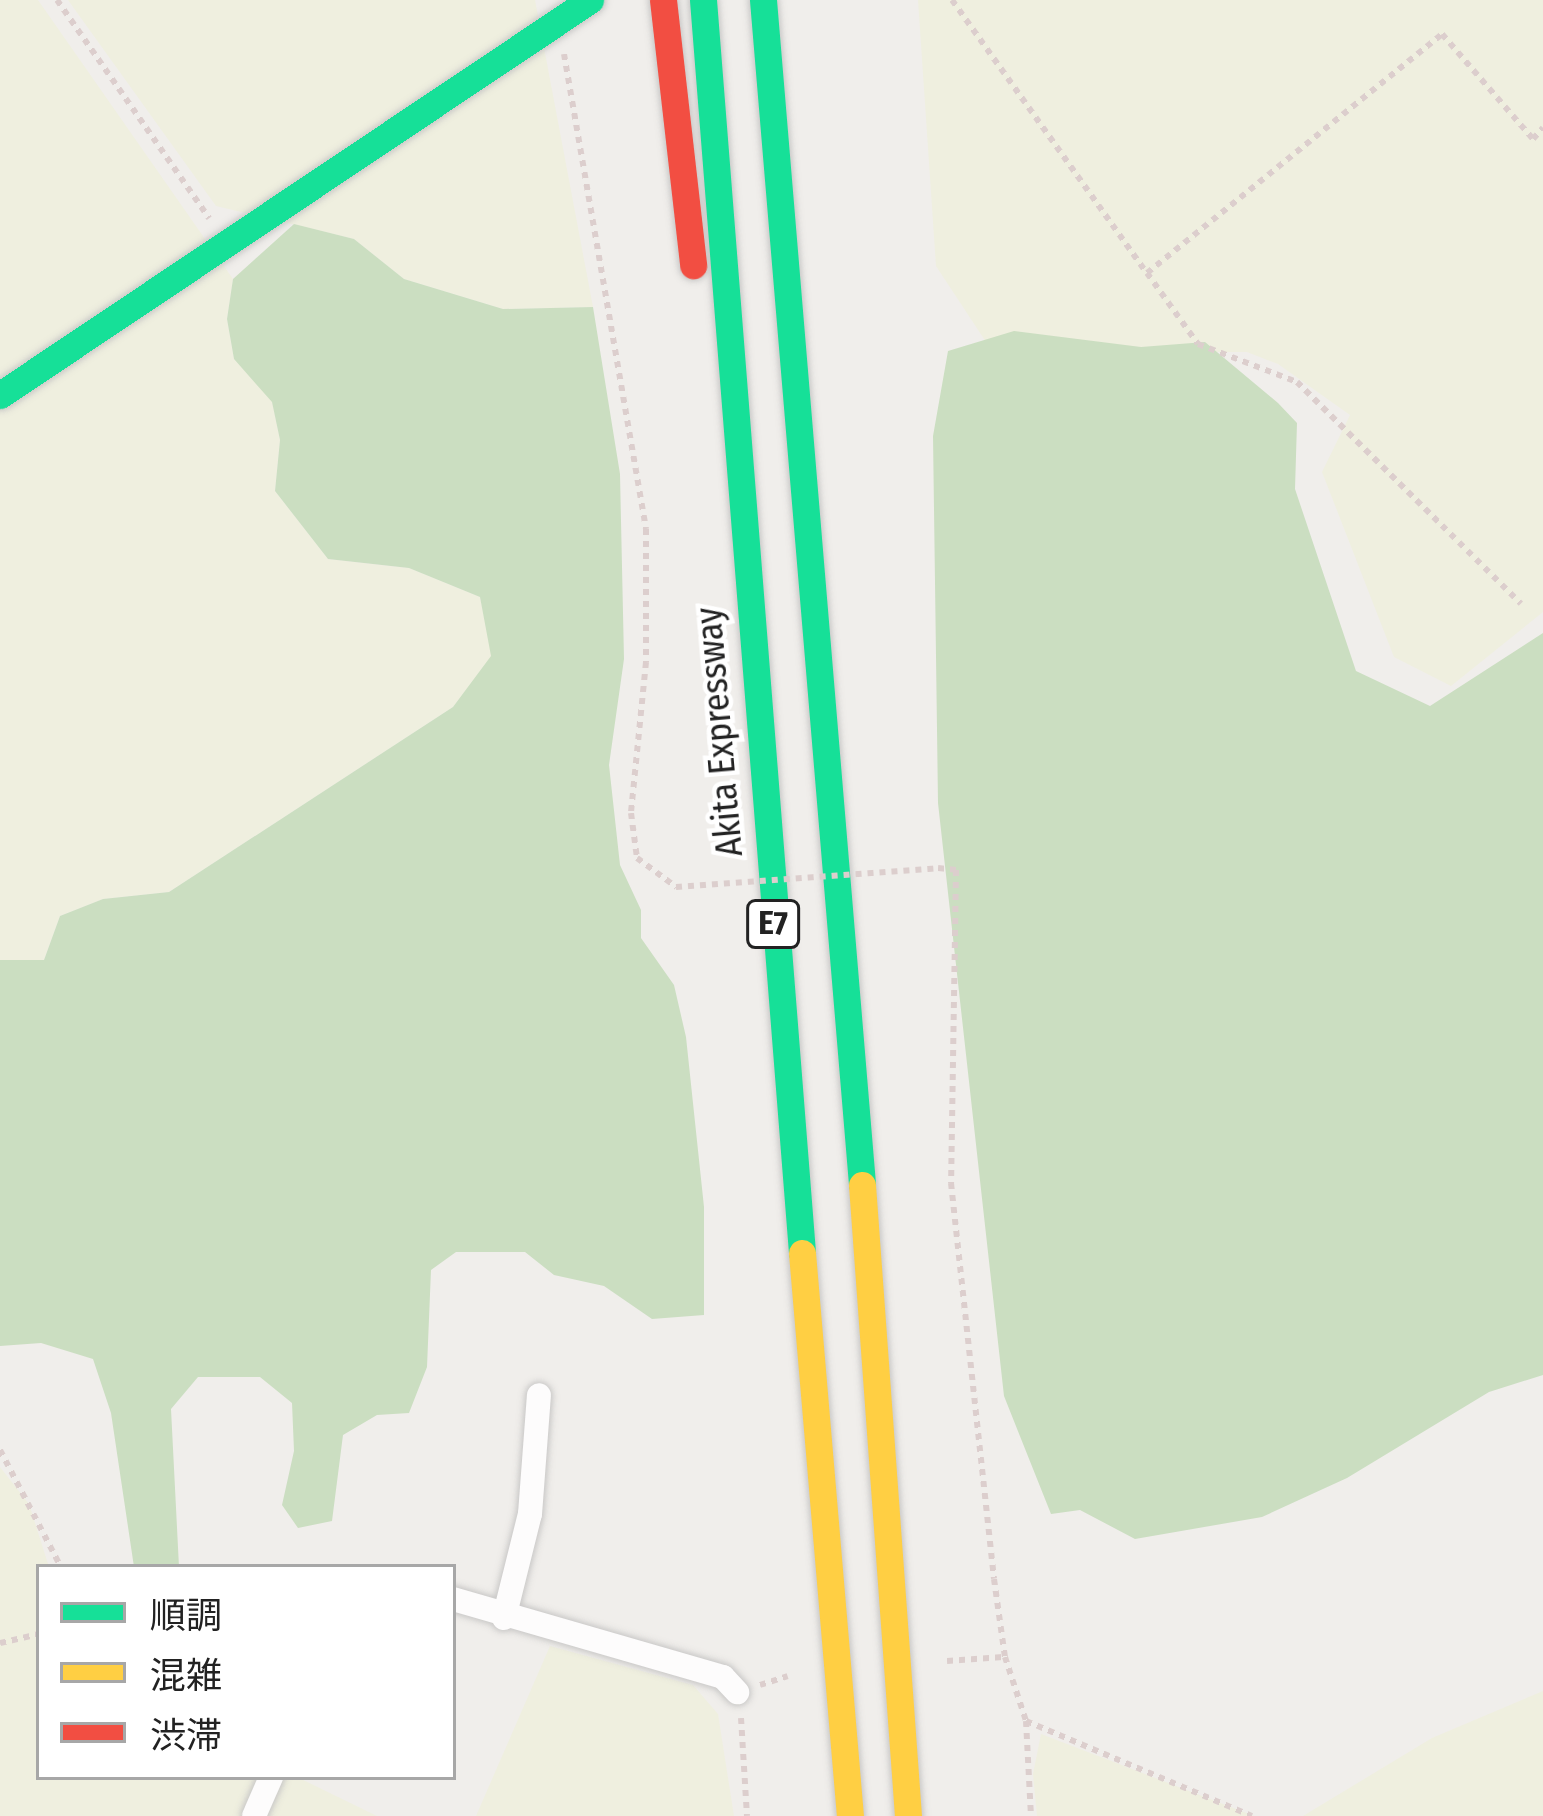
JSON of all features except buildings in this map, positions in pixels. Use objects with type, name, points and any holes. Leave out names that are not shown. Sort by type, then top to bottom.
[{"type":"main road","points":[[0,395],[590,0]]},
{"type":"main road","points":[[663,0],[689,246],[734,462]]},
{"type":"main road","name":"Akita Expressway","points":[[703,0],[734,462],[850,1816]]},
{"type":"main road","name":"E7","points":[[765,6],[828,713],[908,1816]]},
{"type":"street","points":[[504,1618],[530,1514],[539,1395]]},
{"type":"street","points":[[456,1600],[504,1618],[723,1677],[737,1692]]},
{"type":"street","points":[[254,1816],[270,1780]]},
{"type":"path","points":[[57,0],[227,244]]},
{"type":"path","points":[[952,0],[1198,344],[1297,382],[1521,604]]},
{"type":"path","points":[[558,22],[646,529],[646,662],[631,812],[637,858],[676,887],[956,869],[951,1183],[1004,1657],[1026,1721],[1031,1816]]},
{"type":"path","points":[[1147,273],[1442,34],[1533,139],[1543,128]]},
{"type":"path","points":[[0,1450],[59,1564]]},
{"type":"path","points":[[0,1643],[36,1635]]},
{"type":"path","points":[[947,1661],[1004,1657]]},
{"type":"path","points":[[737,1692],[747,1816]]},
{"type":"path","points":[[1026,1721],[1252,1816]]},
{"type":"green space","points":[[0,0],[38,0],[233,279],[227,319],[234,359],[272,401],[280,440],[275,491],[328,559],[409,568],[480,597],[492,656],[453,707],[169,892],[103,899],[60,916],[44,960],[0,960]]},
{"type":"green space","points":[[68,0],[535,0],[593,307],[503,309],[404,279],[354,239],[216,206]]},
{"type":"green space","points":[[918,0],[1543,0],[1543,612],[1451,686],[1394,657],[1322,472],[1350,415],[1278,364],[1247,352],[1217,352],[1017,389],[936,266]]},
{"type":"green space","points":[[294,224],[354,239],[404,279],[503,309],[593,307],[620,474],[624,659],[609,765],[620,865],[641,910],[641,938],[674,985],[686,1037],[704,1207],[704,1315],[652,1319],[604,1286],[554,1275],[525,1252],[456,1252],[431,1270],[427,1367],[409,1413],[377,1415],[343,1435],[332,1521],[298,1528],[282,1505],[294,1451],[292,1403],[260,1377],[198,1377],[171,1409],[179,1564],[134,1564],[111,1413],[93,1359],[41,1343],[0,1346],[0,960],[44,960],[60,916],[103,899],[169,892],[453,707],[491,656],[480,597],[409,568],[328,559],[275,491],[280,440],[272,402],[234,359],[227,319],[233,279]]},
{"type":"green space","points":[[1014,331],[1141,347],[1205,342],[1278,403],[1297,423],[1295,489],[1356,671],[1430,706],[1543,633],[1543,1375],[1489,1392],[1347,1478],[1262,1517],[1135,1539],[1080,1510],[1051,1514],[1004,1396],[938,803],[933,436],[948,351]]},
{"type":"green space","points":[[0,1467],[29,1504],[48,1564],[36,1564],[36,1780],[303,1780],[377,1816],[0,1816]]},
{"type":"green space","points":[[550,1646],[693,1685],[718,1714],[734,1816],[476,1816]]},
{"type":"green space","points":[[1543,1691],[1543,1816],[1303,1816],[1432,1738]]},
{"type":"green space","points":[[1041,1734],[1254,1816],[1037,1816],[1033,1774]]},
{"type":"traffic: fast","points":[[0,395],[590,0]]},
{"type":"traffic: fast","points":[[703,0],[802,1253]]},
{"type":"traffic: fast","points":[[763,0],[862,1185]]},
{"type":"traffic: slow","points":[[862,1185],[908,1816]]},
{"type":"traffic: slow","points":[[802,1253],[850,1816]]},
{"type":"traffic: jam","points":[[663,0],[693,265]]}]
